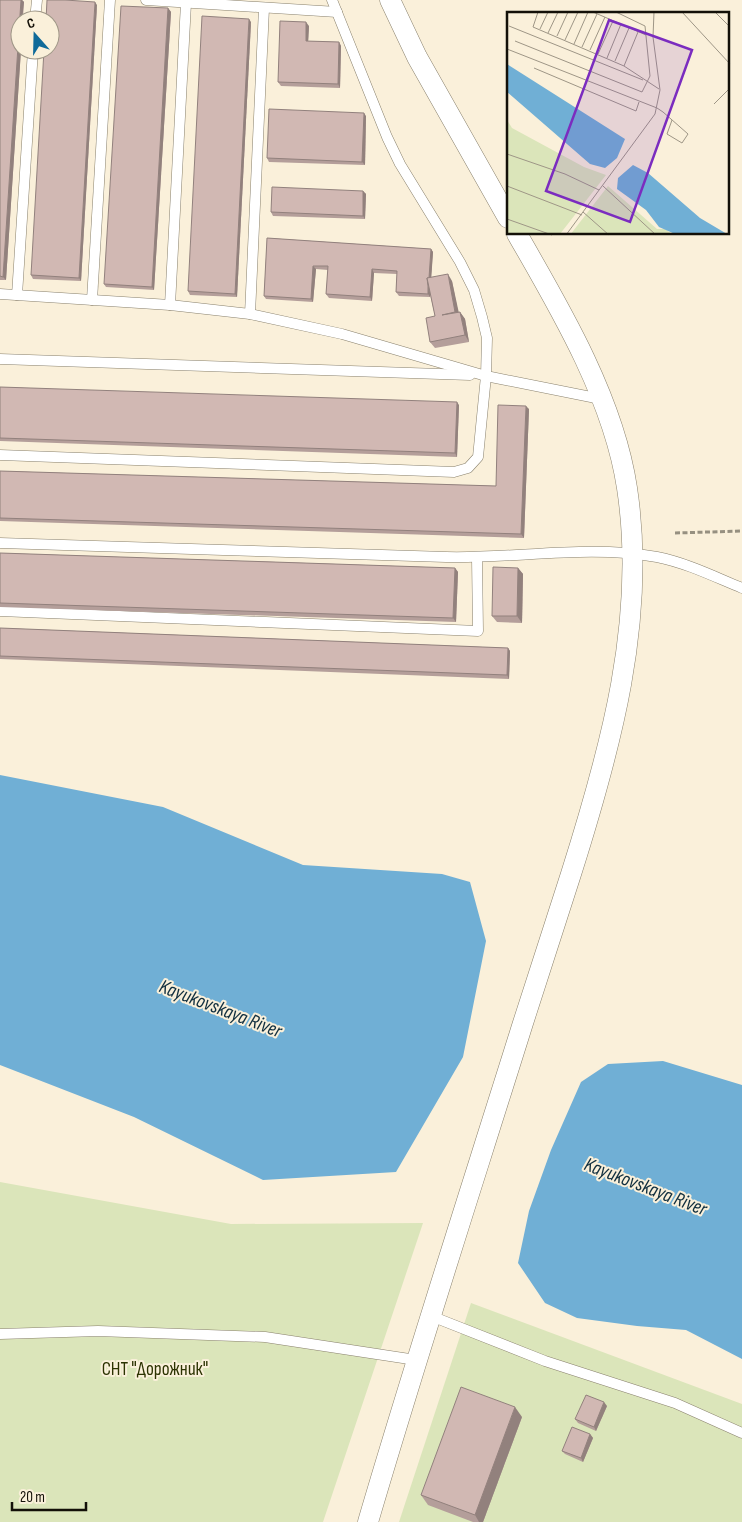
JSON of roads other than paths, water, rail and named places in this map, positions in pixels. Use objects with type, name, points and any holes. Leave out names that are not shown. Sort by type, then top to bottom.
[{"type":"street","points":[[390,0],[417,57],[507,216]]},
{"type":"street","points":[[368,1522],[416,1360],[584,833],[618,703],[631,606],[632,553],[627,486],[617,445],[601,399],[581,352],[519,235]]},
{"type":"lane","points":[[92,300],[110,0]]},
{"type":"lane","points":[[146,0],[337,12]]},
{"type":"lane","points":[[0,455],[454,472],[468,468],[478,457],[486,376],[487,338],[474,290],[460,262],[400,164],[387,137],[332,0]]},
{"type":"lane","points":[[170,305],[186,3]]},
{"type":"lane","points":[[250,314],[264,8]]},
{"type":"lane","points":[[17,295],[32,60]]},
{"type":"lane","points":[[0,294],[170,305],[250,314],[342,334],[486,376],[601,399]]},
{"type":"lane","points":[[0,359],[486,376]]},
{"type":"lane","points":[[0,543],[477,558],[571,552],[632,553],[659,557],[690,566],[742,588]]},
{"type":"lane","points":[[0,611],[478,631],[477,558]]},
{"type":"lane","points":[[431,1316],[545,1361],[675,1403],[742,1432]]},
{"type":"lane","points":[[0,1334],[98,1331],[265,1337],[416,1360]]},
{"type":"water","name":"Kayukovskaya River","points":[[0,775],[163,807],[303,865],[442,874],[470,882],[486,941],[463,1057],[396,1172],[263,1180],[134,1117],[0,1065]]},
{"type":"water","name":"Kayukovskaya River","points":[[663,1061],[742,1085],[742,1359],[686,1330],[577,1318],[545,1303],[518,1263],[529,1211],[551,1150],[581,1082],[608,1064]]},
{"type":"park label","name":"СНТ \"Дорожник\"","points":[[155,1368]]}]
